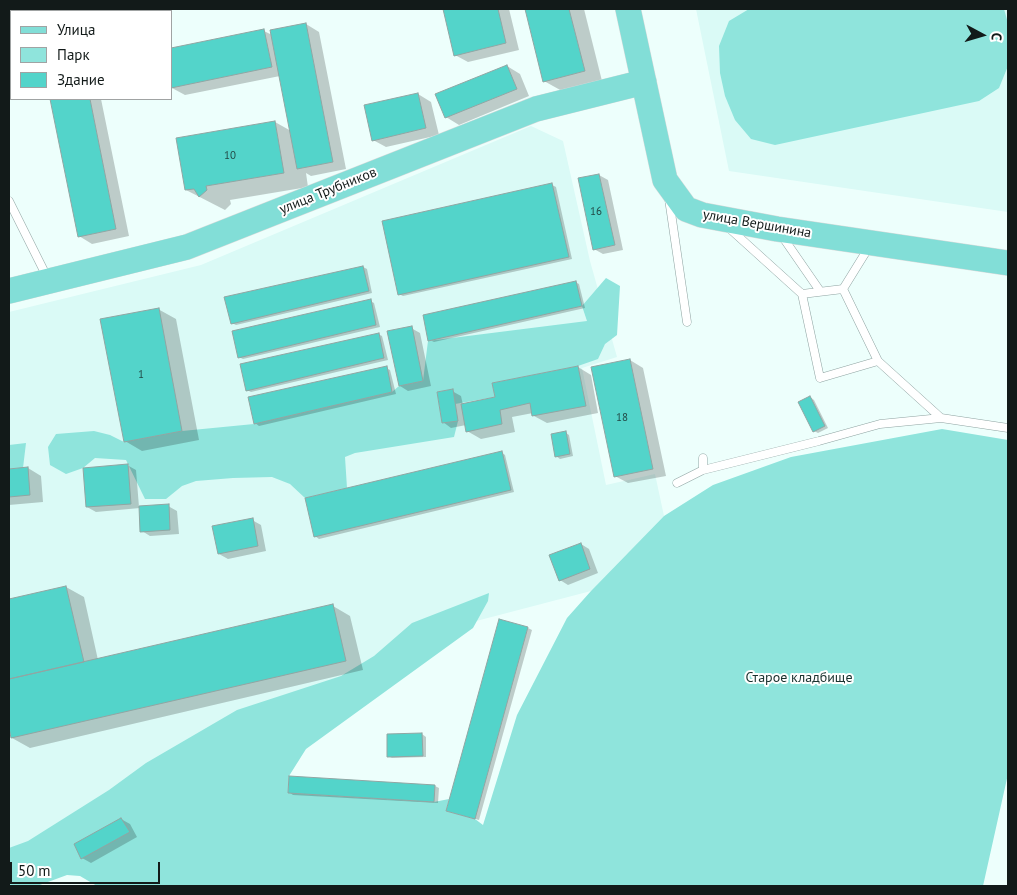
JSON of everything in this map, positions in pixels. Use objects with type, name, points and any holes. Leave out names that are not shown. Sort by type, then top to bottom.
[{"type":"main road","name":"улица Вершинина","points":[[628,9],[666,180],[686,208],[718,219],[1008,263]]},
{"type":"main road","name":"улица Трубников","points":[[9,291],[187,247],[536,109],[644,82]]},
{"type":"lane","points":[[666,180],[688,322]]},
{"type":"lane","points":[[9,201],[49,281]]},
{"type":"lane","points":[[718,219],[802,294],[820,378],[878,361]]},
{"type":"lane","points":[[777,229],[820,291]]},
{"type":"lane","points":[[843,288],[871,243]]},
{"type":"lane","points":[[802,294],[843,288]]},
{"type":"lane","points":[[843,288],[878,361],[942,418]]},
{"type":"lane","points":[[677,483],[702,470],[880,424],[942,418],[1008,428]]},
{"type":"lane","points":[[702,470],[703,458]]},
{"type":"shaded area","points":[[696,9],[1008,9],[1008,212],[729,171]]},
{"type":"shaded area","points":[[531,126],[563,141],[590,261],[617,357],[582,368],[606,485],[655,474],[664,516],[591,591],[461,625],[9,878],[9,312],[201,265]]},
{"type":"green space","points":[[749,9],[1004,9],[1008,23],[1008,66],[999,88],[979,101],[775,145],[751,139],[735,120],[725,96],[720,73],[719,46],[729,21]]},
{"type":"green space","points":[[606,278],[620,286],[617,335],[605,344],[598,359],[578,366],[492,383],[495,397],[455,404],[453,389],[437,392],[442,423],[458,421],[454,437],[355,453],[345,457],[347,488],[305,498],[290,484],[272,477],[233,478],[196,481],[182,486],[166,499],[145,499],[126,460],[95,458],[83,468],[66,474],[50,465],[48,447],[56,434],[94,431],[110,435],[124,442],[182,431],[254,424],[392,392],[399,386],[423,381],[428,341],[587,321],[582,306]]},
{"type":"green space","name":"Старое кладбище","points":[[942,429],[1008,440],[1008,774],[983,886],[97,886],[80,876],[67,875],[37,886],[9,886],[9,848],[28,841],[109,790],[146,763],[237,710],[341,676],[374,656],[412,623],[489,593],[488,601],[473,628],[306,749],[289,776],[288,793],[434,802],[449,799],[446,811],[475,819],[483,825],[517,715],[567,618],[664,516],[713,485],[791,457]]},
{"type":"green space","points":[[26,443],[23,468],[9,469],[9,445]]},
{"type":"building","points":[[443,9],[498,9],[506,43],[454,56]]},
{"type":"building","points":[[525,9],[569,9],[585,71],[543,82]]},
{"type":"building","points":[[306,23],[333,162],[297,169],[270,30]]},
{"type":"building","points":[[264,29],[272,67],[172,88],[172,48]]},
{"type":"building","points":[[507,65],[517,89],[445,118],[435,94]]},
{"type":"building","points":[[418,93],[426,128],[372,141],[364,105]]},
{"type":"building","points":[[50,100],[90,100],[116,229],[78,237]]},
{"type":"building","points":[[275,121],[284,173],[206,186],[207,190],[199,197],[194,189],[185,190],[176,138]]},
{"type":"building","points":[[599,174],[615,245],[593,250],[578,178]]},
{"type":"building","points":[[552,183],[569,257],[398,295],[382,221]]},
{"type":"building","points":[[363,266],[369,291],[231,324],[224,297]]},
{"type":"building","points":[[576,281],[582,306],[428,341],[423,315]]},
{"type":"building","points":[[371,299],[376,325],[238,358],[232,331]]},
{"type":"building","points":[[159,308],[182,431],[124,442],[100,319]]},
{"type":"building","points":[[412,326],[423,381],[399,386],[387,331]]},
{"type":"building","points":[[379,333],[384,358],[246,391],[240,364]]},
{"type":"building","points":[[630,359],[653,469],[614,477],[591,367]]},
{"type":"building","points":[[387,366],[392,392],[254,424],[248,397]]},
{"type":"building","points":[[578,366],[586,406],[532,416],[530,403],[500,410],[502,424],[466,432],[461,404],[495,397],[492,383]]},
{"type":"building","points":[[453,389],[458,421],[442,423],[437,392]]},
{"type":"building","points":[[810,396],[825,426],[813,432],[798,402]]},
{"type":"building","points":[[566,431],[570,454],[555,457],[551,434]]},
{"type":"building","points":[[502,451],[511,490],[314,537],[305,498]]},
{"type":"building","points":[[128,464],[131,504],[86,507],[83,468]]},
{"type":"building","points":[[28,467],[30,495],[9,497],[9,469]]},
{"type":"building","points":[[169,504],[170,530],[140,532],[139,506]]},
{"type":"building","points":[[253,518],[258,546],[218,554],[212,526]]},
{"type":"building","points":[[581,543],[590,569],[559,581],[549,555]]},
{"type":"building","points":[[66,586],[84,662],[9,679],[9,599]]},
{"type":"building","points":[[333,604],[346,661],[11,738],[9,728],[9,679]]},
{"type":"building","points":[[499,619],[528,627],[475,819],[446,811]]},
{"type":"building","points":[[422,733],[423,756],[387,757],[387,734]]},
{"type":"building","points":[[289,776],[435,785],[434,802],[288,793]]},
{"type":"building","points":[[121,818],[130,832],[81,859],[74,844]]}]
